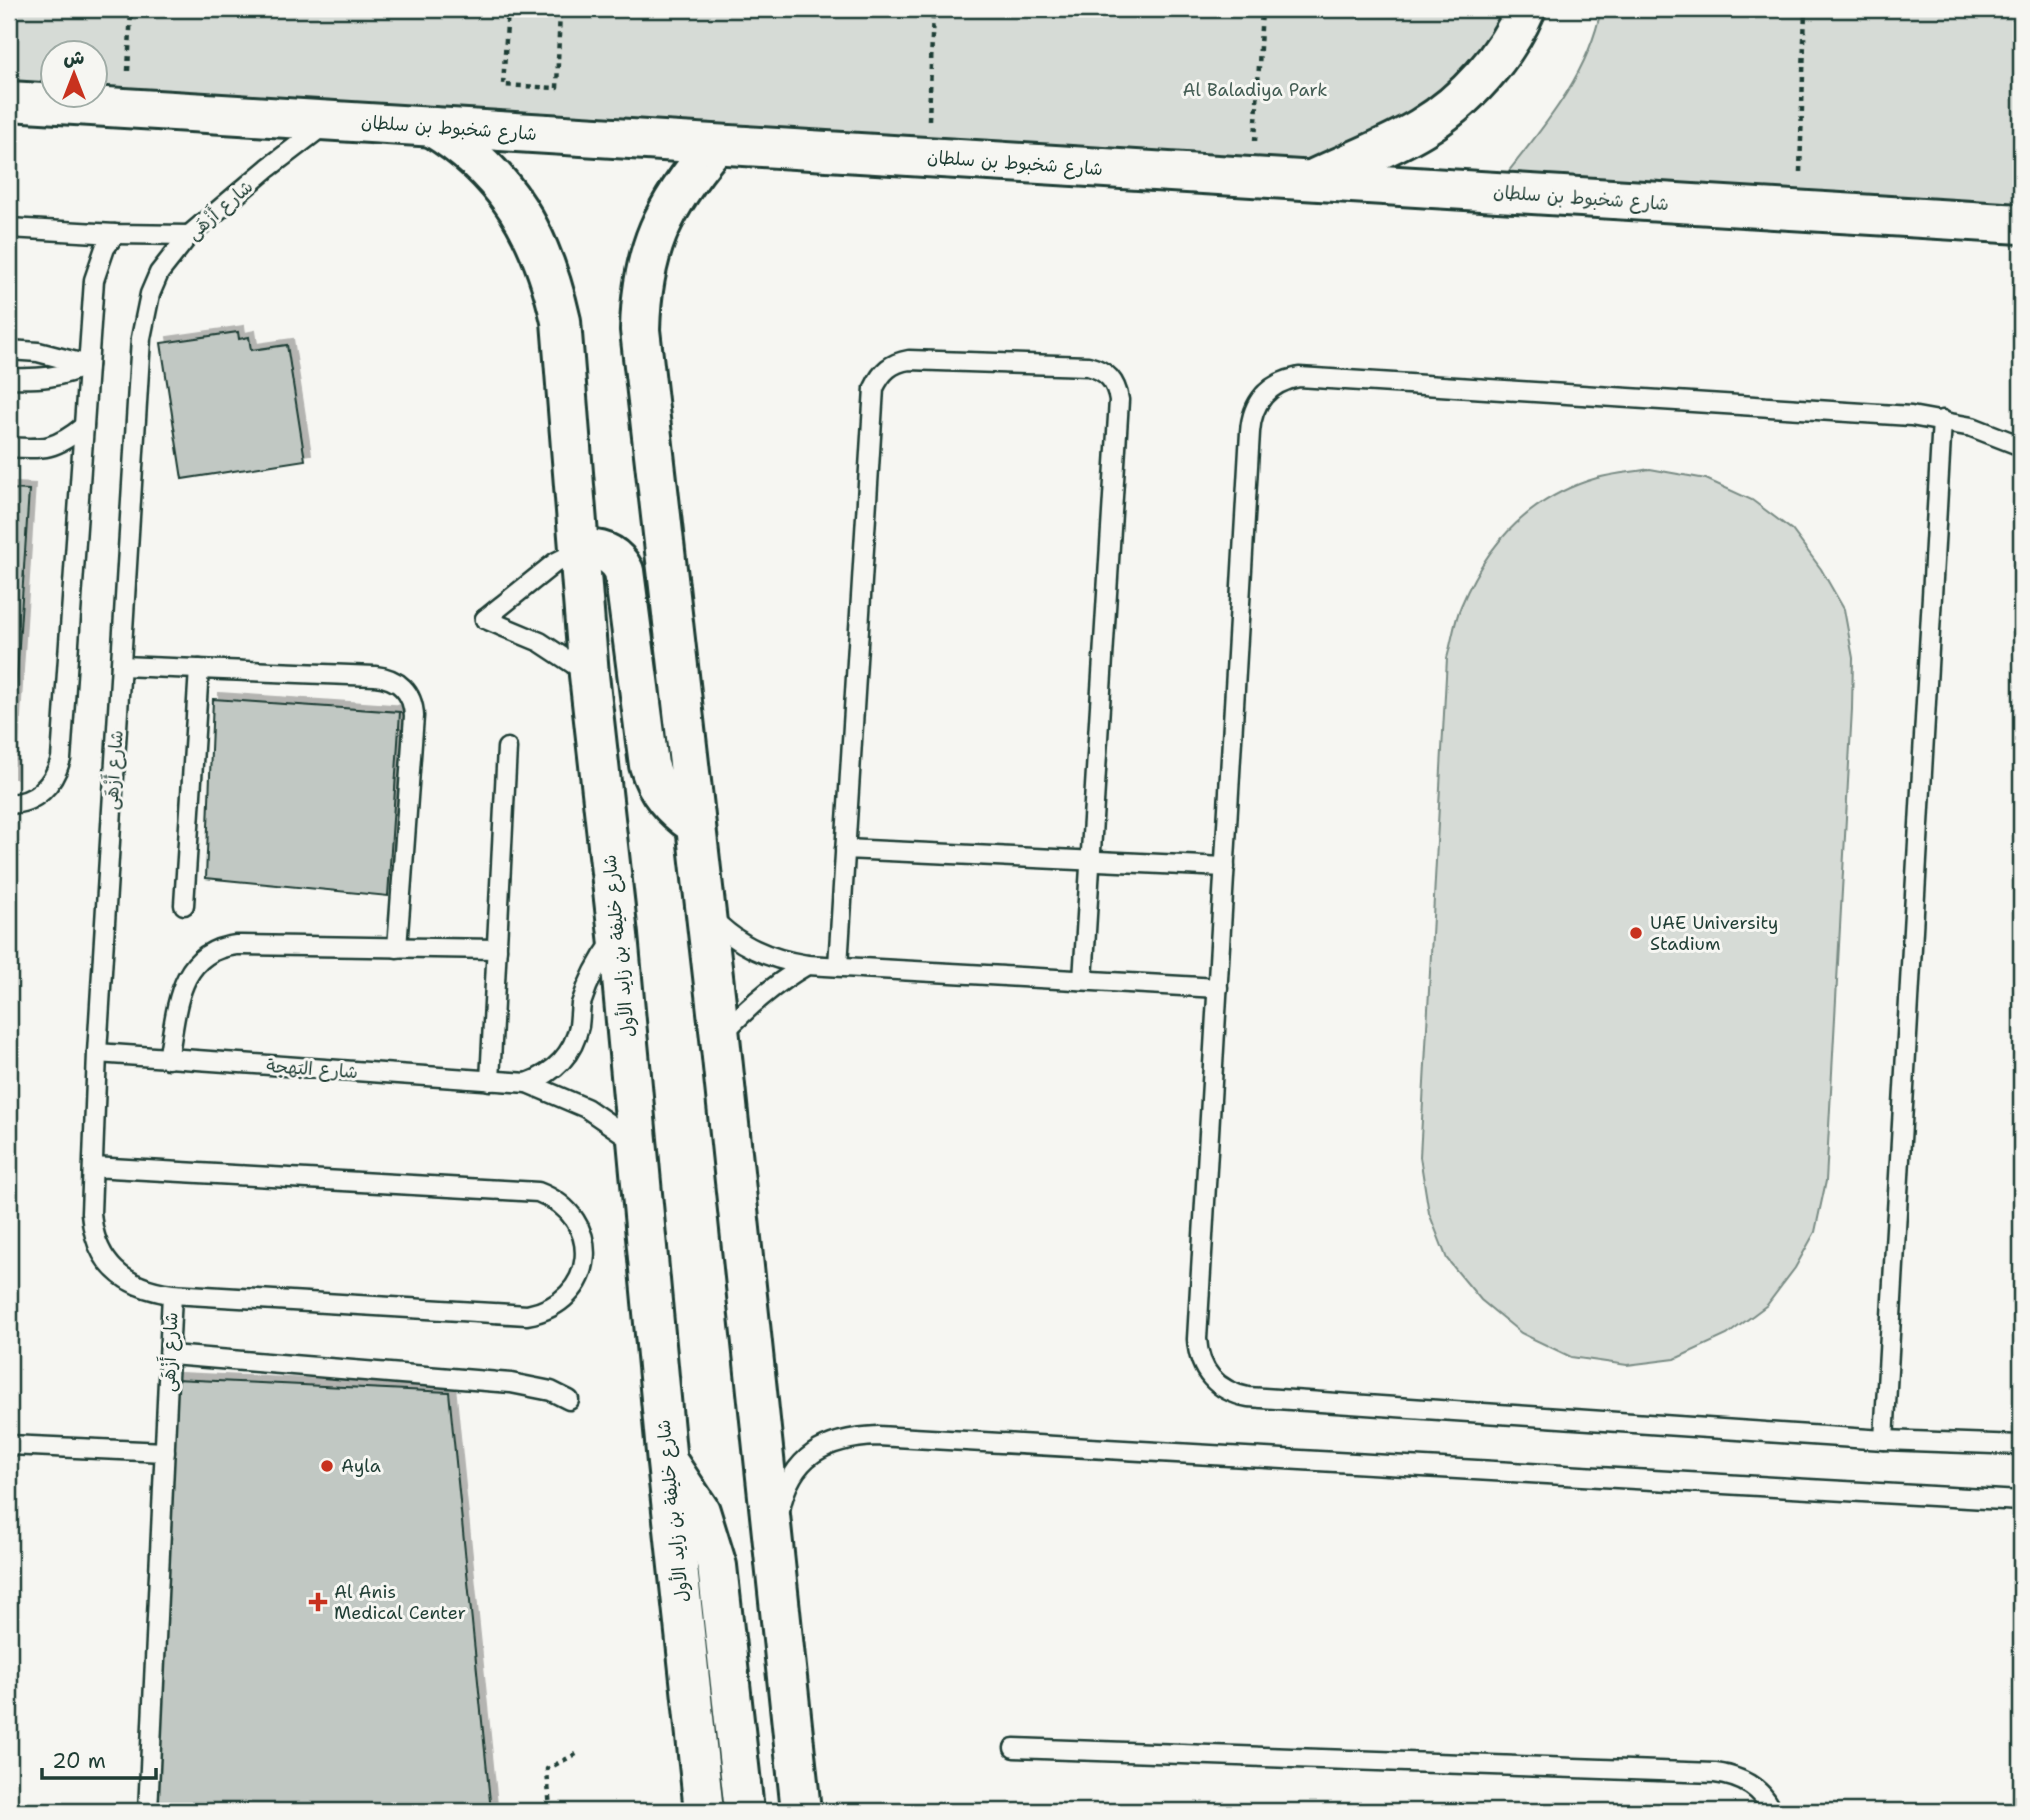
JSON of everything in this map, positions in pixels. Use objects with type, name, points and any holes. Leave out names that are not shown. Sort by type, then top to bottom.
[{"type":"main road","points":[[1309,181],[1421,128],[1452,105],[1481,78],[1505,47],[1526,9]]},
{"type":"main road","name":"شارع شخبوط بن سلطان","points":[[9,101],[2021,224]]},
{"type":"main road","name":"شارع خليفة بن زايد الأول","points":[[432,127],[461,145],[486,168],[509,195],[533,234],[554,287],[561,321],[589,675],[618,934],[667,1463],[704,1811]]},
{"type":"main road","points":[[715,145],[677,193],[663,218],[645,273],[640,330],[720,1038],[801,1811]]},
{"type":"main road","points":[[580,550],[603,551],[619,562],[624,570],[649,765],[660,794],[670,806],[694,824]]},
{"type":"main road","points":[[667,1463],[685,1486],[699,1511],[717,1566],[744,1811]]},
{"type":"lane","name":"شارع أَزْهَى","points":[[148,1811],[173,1294],[156,1292],[134,1284],[114,1270],[104,1258],[92,1228],[97,1053],[141,338],[149,294],[159,274],[189,235],[268,168],[330,121]]},
{"type":"lane","points":[[9,228],[189,235]]},
{"type":"lane","points":[[9,804],[39,795],[57,773],[61,759],[94,280],[105,248],[115,234]]},
{"type":"lane","points":[[9,350],[38,352],[88,365]]},
{"type":"lane","points":[[838,966],[873,397],[878,379],[891,365],[909,360],[1088,366],[1106,373],[1113,381],[1119,400],[1083,979]]},
{"type":"lane","points":[[9,378],[54,377],[72,373],[88,365]]},
{"type":"lane","points":[[2021,446],[1972,427],[1911,416],[1299,377],[1273,386],[1255,406],[1251,419],[1197,1339],[1198,1353],[1211,1379],[1234,1394],[1248,1397],[1884,1440],[2021,1445]]},
{"type":"lane","points":[[1884,1440],[1942,420]]},
{"type":"lane","points":[[9,447],[39,449],[55,446],[84,426]]},
{"type":"lane","points":[[580,550],[556,562],[485,619],[540,642],[589,675]]},
{"type":"lane","points":[[121,666],[376,676],[386,677],[404,687],[413,706],[414,716],[397,948]]},
{"type":"lane","points":[[184,905],[200,669]]},
{"type":"lane","points":[[490,1081],[507,748]]},
{"type":"lane","points":[[845,849],[1225,867]]},
{"type":"lane","points":[[705,910],[721,928],[750,948],[784,961],[807,965],[1218,988]]},
{"type":"lane","points":[[527,1083],[542,1078],[556,1068],[574,1043],[580,1008],[592,974],[618,934]]},
{"type":"lane","points":[[169,1059],[183,985],[195,965],[214,950],[236,945],[496,949]]},
{"type":"lane","points":[[720,1038],[760,997],[807,965]]},
{"type":"lane","name":"شارع البَهجة","points":[[97,1053],[527,1083],[586,1108],[639,1145]]},
{"type":"lane","points":[[93,1167],[538,1192],[553,1198],[571,1214],[583,1235],[585,1250],[579,1282],[569,1295],[543,1312],[527,1315],[173,1294]]},
{"type":"lane","points":[[171,1355],[511,1383],[551,1391],[569,1400]]},
{"type":"lane","points":[[773,1547],[783,1496],[798,1466],[810,1455],[842,1439],[878,1436],[2021,1501]]},
{"type":"lane","points":[[9,1445],[165,1452]]},
{"type":"lane","points":[[1014,1748],[1715,1773],[1746,1781],[1758,1791],[1772,1811]]},
{"type":"path","points":[[125,108],[131,9]]},
{"type":"path","points":[[508,9],[503,85],[557,88],[560,9]]},
{"type":"path","points":[[928,158],[933,9]]},
{"type":"path","points":[[1254,178],[1262,9]]},
{"type":"path","points":[[1798,211],[1805,9]]},
{"type":"path","points":[[550,1811],[547,1769],[580,1752]]},
{"type":"green space","name":"Al Baladiya Park","points":[[9,9],[1508,9],[1461,93],[1303,170],[108,103],[108,38],[38,38],[38,99],[9,97]]},
{"type":"green space","points":[[1601,9],[2021,9],[2021,206],[1508,172],[1551,116],[1577,75],[1595,32]]},
{"type":"green space","name":"UAE University Stadium","points":[[1650,469],[1706,479],[1752,500],[1792,530],[1821,569],[1844,609],[1853,658],[1852,709],[1826,1181],[1815,1232],[1795,1268],[1767,1305],[1727,1335],[1675,1359],[1627,1365],[1571,1357],[1521,1333],[1481,1300],[1447,1259],[1429,1213],[1420,1157],[1447,658],[1459,612],[1484,562],[1498,543],[1532,510],[1573,486],[1597,478]]},
{"type":"building","points":[[238,332],[239,339],[249,337],[251,350],[287,345],[305,460],[182,479],[161,343]]},
{"type":"building","points":[[9,489],[29,490],[10,784],[9,784]]},
{"type":"building","points":[[213,699],[400,712],[388,896],[206,878]]},
{"type":"building","name":"Al Anis Medical Center","points":[[175,1379],[449,1392],[491,1811],[156,1811]]},
{"type":"place","name":"UAE University Stadium","points":[[1636,933]]},
{"type":"place","name":"Ayla","points":[[327,1466]]},
{"type":"place","name":"Al Anis Medical Center","points":[[318,1602]]}]
